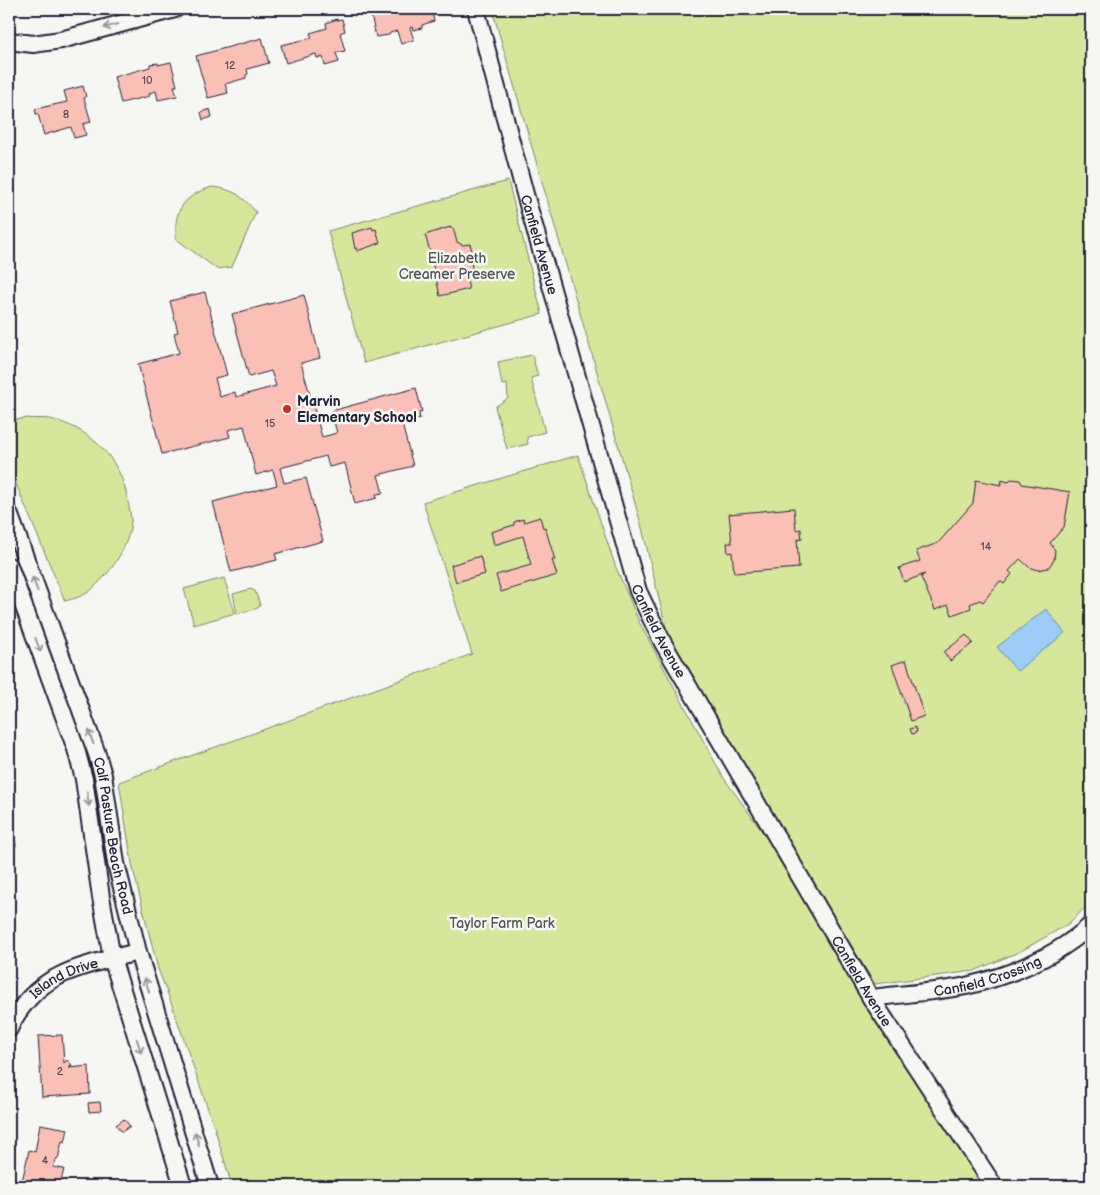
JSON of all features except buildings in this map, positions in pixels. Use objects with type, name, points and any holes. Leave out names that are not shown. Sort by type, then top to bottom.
[{"type":"street","points":[[9,41],[33,44],[60,40],[175,9]]},
{"type":"street","name":"Canfield Avenue","points":[[476,9],[528,204],[638,591],[663,644],[871,998],[994,1186]]},
{"type":"street","name":"Calf Pasture Beach Road","points":[[9,513],[97,754],[116,863],[138,952],[210,1186]]},
{"type":"street","name":"Calf Pasture Beach Road","points":[[9,566],[64,711],[84,779],[112,958],[183,1186]]},
{"type":"street","name":"Canfield Crossing","points":[[871,998],[965,986],[1025,968],[1075,940],[1091,925]]},
{"type":"street","name":"Island Drive","points":[[9,1029],[14,1017],[35,992],[58,976],[112,958],[138,952]]},
{"type":"street","points":[[178,1170],[204,1163]]},
{"type":"green space","points":[[492,9],[1091,9],[1091,902],[1068,924],[1021,951],[974,971],[875,984],[734,758],[669,640],[641,524]]},
{"type":"green space","name":"Elizabeth Creamer Preserve","points":[[508,181],[542,314],[364,363],[328,231]]},
{"type":"green space","points":[[212,187],[237,194],[256,212],[232,267],[217,269],[176,239],[177,217],[183,204],[196,193]]},
{"type":"green space","points":[[532,355],[538,376],[531,378],[545,432],[527,437],[528,444],[507,449],[495,407],[508,398],[507,384],[502,385],[498,362]]},
{"type":"green space","points":[[27,418],[50,419],[65,423],[91,438],[111,460],[125,487],[131,519],[123,550],[106,575],[96,585],[79,597],[65,601],[9,467],[9,421]]},
{"type":"green space","name":"Taylor Farm Park","points":[[578,455],[615,565],[640,624],[723,777],[803,888],[985,1186],[232,1186],[214,1126],[158,969],[133,869],[119,782],[472,654],[423,502]]},
{"type":"green space","points":[[224,578],[235,613],[194,625],[184,589]]},
{"type":"green space","points":[[251,589],[255,591],[260,605],[258,608],[237,614],[233,594]]},
{"type":"water","points":[[1046,609],[1065,633],[1017,671],[997,647]]},
{"type":"place","name":"Marvin Elementary School","points":[[287,409]]}]
